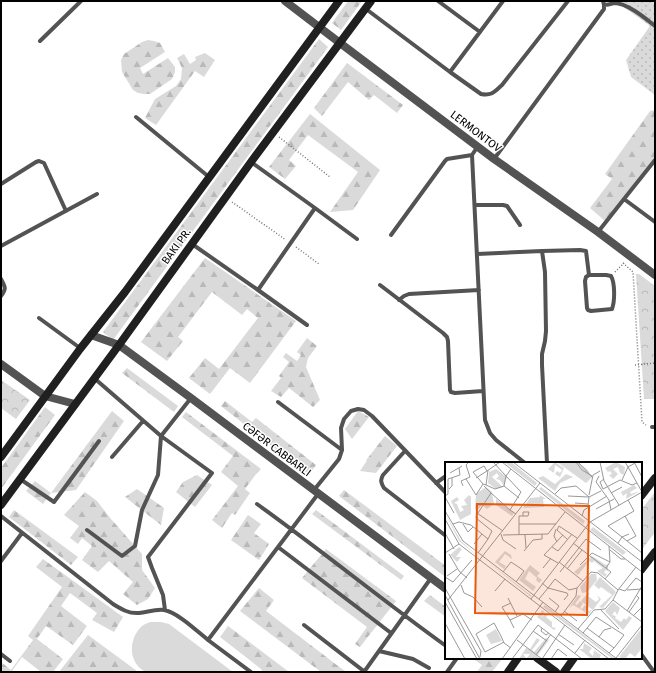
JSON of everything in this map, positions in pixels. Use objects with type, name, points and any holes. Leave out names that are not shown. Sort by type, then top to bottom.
[{"type":"street","name":"LERMONTOV","points":[[285,1],[494,159],[598,232],[655,275]]},
{"type":"street","points":[[1,457],[80,349],[125,292],[339,1]]},
{"type":"street","points":[[1,505],[119,346],[273,132],[371,1]]},
{"type":"street","points":[[91,335],[119,346],[191,398],[445,588]]},
{"type":"street","points":[[1,364],[46,396],[75,404]]},
{"type":"street","points":[[642,495],[655,478]]},
{"type":"street","points":[[642,569],[655,552]]},
{"type":"street","points":[[508,672],[517,659]]},
{"type":"street","points":[[538,659],[556,672]]},
{"type":"street","points":[[564,672],[573,659]]},
{"type":"lane","points":[[40,41],[81,1]]},
{"type":"lane","points":[[438,1],[480,32]]},
{"type":"lane","points":[[450,72],[503,1]]},
{"type":"lane","points":[[366,9],[450,72],[481,94],[487,96],[494,93],[502,85],[568,1]]},
{"type":"lane","points":[[494,159],[604,9],[603,3],[615,3],[624,6],[640,14],[655,26]]},
{"type":"lane","points":[[136,117],[209,177]]},
{"type":"lane","points":[[478,146],[472,155],[485,420],[490,433],[496,440],[524,462]]},
{"type":"lane","points":[[391,235],[447,159],[472,155]]},
{"type":"lane","points":[[598,232],[655,160]]},
{"type":"lane","points":[[1,184],[36,162],[44,162],[66,210]]},
{"type":"lane","points":[[251,162],[357,239]]},
{"type":"lane","points":[[1,246],[97,194]]},
{"type":"lane","points":[[624,199],[655,222]]},
{"type":"lane","points":[[475,205],[507,206],[520,225]]},
{"type":"lane","points":[[258,290],[315,208]]},
{"type":"lane","points":[[191,244],[307,325]]},
{"type":"lane","points":[[477,254],[585,250],[587,254],[588,275],[585,281],[587,308],[591,311],[612,309],[614,304],[613,280],[611,276],[588,275]]},
{"type":"lane","points":[[542,251],[545,272],[546,331],[542,354],[542,365],[547,462]]},
{"type":"lane","points":[[1,279],[5,291],[1,296]]},
{"type":"lane","points":[[380,285],[447,337],[451,392],[483,391]]},
{"type":"lane","points":[[399,300],[409,294],[479,290]]},
{"type":"lane","points":[[39,318],[80,349]]},
{"type":"lane","points":[[94,378],[161,436],[212,473],[148,557],[163,595],[165,610]]},
{"type":"lane","points":[[87,530],[122,556],[135,546],[142,510],[158,475],[161,436],[191,398]]},
{"type":"lane","points":[[278,402],[342,450]]},
{"type":"lane","points":[[208,640],[292,529],[339,458],[342,450],[341,428],[344,419],[351,411],[358,409],[364,410],[372,416],[445,492]]},
{"type":"lane","points":[[112,457],[143,421]]},
{"type":"lane","points":[[20,479],[54,502],[99,441]]},
{"type":"lane","points":[[405,451],[383,475],[381,483],[384,488],[445,535]]},
{"type":"lane","points":[[436,483],[445,477]]},
{"type":"lane","points":[[257,504],[292,529],[404,616],[445,645]]},
{"type":"lane","points":[[1,516],[113,604],[126,611],[138,614],[154,610],[165,610],[177,615],[251,672]]},
{"type":"lane","points":[[1,561],[22,533]]},
{"type":"lane","points":[[278,548],[391,633]]},
{"type":"lane","points":[[304,625],[364,672],[431,578]]},
{"type":"lane","points":[[379,651],[413,659],[429,668]]},
{"type":"lane","points":[[1,654],[10,661]]},
{"type":"lane","points":[[642,655],[652,666],[654,672]]},
{"type":"lane","points":[[447,672],[456,659]]},
{"type":"path","points":[[273,132],[330,177]]},
{"type":"path","points":[[226,197],[288,241]]},
{"type":"path","points":[[294,246],[320,264]]},
{"type":"path","points":[[611,276],[630,256]]},
{"type":"path","points":[[623,263],[633,272],[642,422],[653,427]]},
{"type":"path","points":[[635,365],[655,364]]},
{"type":"green space","points":[[348,1],[362,1],[341,30],[332,23]]},
{"type":"green space","points":[[655,1],[655,95],[631,77],[626,60],[650,26],[616,2]]},
{"type":"green space","points":[[319,39],[328,47],[113,340],[103,332]]},
{"type":"green space","points":[[148,40],[160,43],[165,52],[140,68],[143,74],[168,58],[175,67],[175,72],[172,79],[150,94],[144,94],[133,90],[122,72],[121,60],[124,54],[142,42]]},
{"type":"green space","points":[[205,53],[215,60],[204,77],[195,71],[156,125],[145,118],[155,99],[176,86],[181,79],[182,68],[177,58],[184,54],[190,64],[196,60],[195,57]]},
{"type":"green space","points":[[347,63],[403,105],[397,113],[374,95],[369,100],[348,82],[322,116],[314,108]]},
{"type":"green space","points":[[655,110],[655,157],[605,221],[590,208],[612,179],[605,174],[650,111]]},
{"type":"green space","points":[[310,114],[380,170],[353,210],[330,212],[358,172],[308,135],[289,160],[296,166],[285,179],[269,167]]},
{"type":"green space","points":[[205,258],[296,321],[250,383],[230,368],[210,394],[189,378],[205,358],[219,369],[258,318],[247,309],[242,315],[212,292],[178,337],[183,341],[167,361],[141,342]]},
{"type":"green space","points":[[636,274],[639,274],[655,286],[655,399],[644,399]]},
{"type":"green space","points":[[307,338],[317,346],[308,358],[306,367],[320,400],[313,407],[289,388],[281,397],[271,391],[281,378],[279,376],[289,362],[283,357],[286,353],[297,361],[301,355],[297,352]]},
{"type":"green space","points":[[127,368],[178,406],[174,412],[122,373]]},
{"type":"green space","points":[[1,380],[30,400],[16,419],[1,408]]},
{"type":"green space","points":[[225,401],[252,422],[256,418],[316,465],[309,475],[221,406]]},
{"type":"green space","points":[[45,407],[55,415],[1,489],[1,468]]},
{"type":"green space","points":[[112,411],[124,421],[76,490],[51,493]]},
{"type":"green space","points":[[358,411],[369,417],[352,439],[345,429]]},
{"type":"green space","points":[[186,412],[261,469],[245,489],[250,493],[235,515],[232,513],[222,528],[212,520],[238,486],[221,472],[233,456],[182,417]]},
{"type":"green space","points":[[385,436],[397,446],[376,473],[360,471],[367,459]]},
{"type":"green space","points":[[197,475],[212,485],[195,507],[176,492],[183,482]]},
{"type":"green space","points":[[35,481],[51,493],[43,504],[26,491]]},
{"type":"green space","points":[[137,489],[164,508],[161,525],[125,497]]},
{"type":"green space","points":[[344,490],[445,565],[445,575],[444,576],[339,496]]},
{"type":"green space","points":[[85,492],[97,501],[142,554],[142,570],[155,588],[148,599],[137,605],[123,594],[133,582],[109,561],[98,572],[82,560],[92,546],[82,538],[78,544],[70,538],[79,526],[64,515]]},
{"type":"green space","points":[[655,492],[655,532],[642,550],[642,509]]},
{"type":"green space","points":[[14,510],[78,557],[71,565],[9,517]]},
{"type":"green space","points":[[316,510],[404,576],[401,580],[312,514]]},
{"type":"green space","points":[[248,515],[261,524],[254,533],[269,544],[259,560],[231,540]]},
{"type":"green space","points":[[326,549],[396,601],[360,647],[355,644],[367,627],[302,578]]},
{"type":"green space","points":[[43,559],[123,617],[114,632],[92,620],[97,613],[70,593],[61,606],[87,626],[73,645],[46,626],[37,639],[63,659],[53,672],[41,672],[22,657],[12,671],[14,672],[1,672],[1,662],[11,670],[33,640],[28,636],[62,587],[36,567]]},
{"type":"green space","points":[[259,588],[274,600],[266,611],[346,672],[321,672],[240,611]]},
{"type":"green space","points":[[430,595],[445,606],[445,616],[424,601]]},
{"type":"green space","points":[[150,622],[169,624],[233,672],[145,672],[135,661],[132,645],[138,630],[143,625]]},
{"type":"green space","points":[[228,626],[289,672],[263,672],[220,637]]},
{"type":"green space","points":[[88,635],[137,671],[137,672],[59,672]]},
{"type":"green space","points":[[473,659],[502,659],[492,672],[477,672],[482,665]]}]
